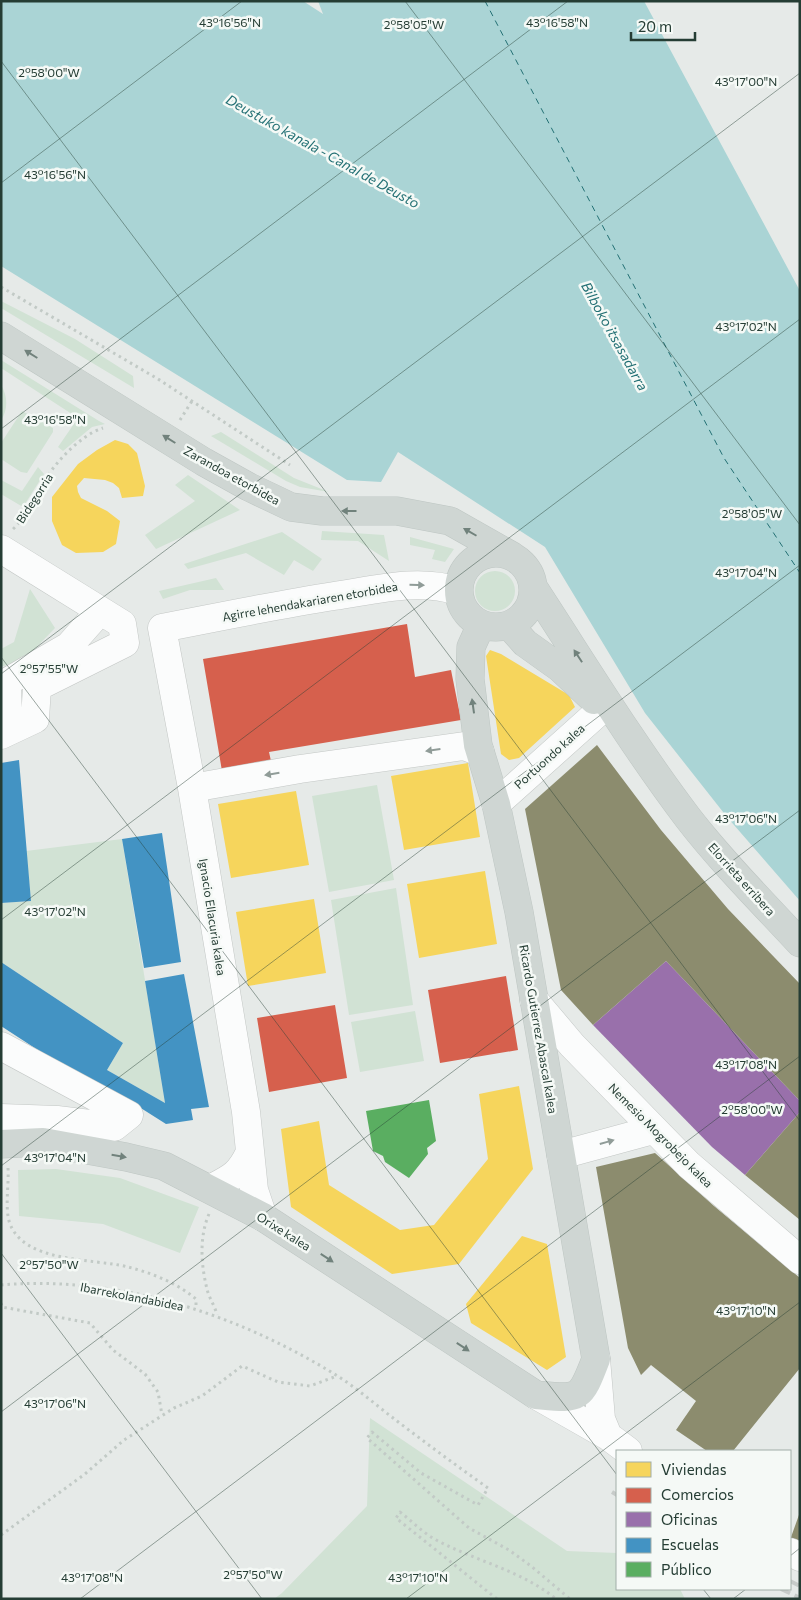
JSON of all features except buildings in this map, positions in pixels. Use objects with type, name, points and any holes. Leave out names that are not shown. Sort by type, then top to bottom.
[{"type":"main road","name":"Zarandoa etorbidea","points":[[1,336],[204,462],[249,487],[291,507],[322,511],[397,511],[450,521],[512,556]]},
{"type":"main road","points":[[500,552],[512,556],[523,564],[530,574],[533,587],[533,599],[528,611],[519,619],[499,628],[481,625],[472,619],[464,611],[458,591],[460,578],[466,567],[476,558],[500,552]]},
{"type":"main road","points":[[533,587],[632,742]]},
{"type":"main road","name":"Ricardo Gutierrez Abascal kalea","points":[[481,625],[470,647],[470,679],[480,752],[496,804],[519,912],[596,1359]]},
{"type":"main road","points":[[508,625],[525,643],[560,668],[603,708],[632,742]]},
{"type":"main road","name":"Elorrieta erribera","points":[[632,742],[690,820],[738,877],[800,943]]},
{"type":"main road","name":"Orixe kalea","points":[[4,1154],[43,1142],[164,1166],[211,1198],[263,1217],[536,1395],[574,1397],[586,1385],[596,1359]]},
{"type":"street","points":[[3,540],[127,616],[162,628]]},
{"type":"street","points":[[1,735],[35,719],[37,687],[126,643],[122,624],[3,540]]},
{"type":"street","name":"Agirre lehendakariaren etorbidea","points":[[162,628],[256,609],[405,584],[441,586],[458,591]]},
{"type":"street","points":[[1,723],[8,720],[7,682],[69,646],[99,612]]},
{"type":"street","name":"Ignacio Ellacuria kalea","points":[[162,628],[192,788],[246,1112],[254,1190],[263,1217]]},
{"type":"street","name":"Portuondo kalea","points":[[496,804],[603,708]]},
{"type":"street","points":[[192,788],[300,769],[464,746],[480,752]]},
{"type":"street","name":"Nemesio Mogrobejo kalea","points":[[534,1000],[572,1045],[653,1130],[689,1165],[800,1260]]},
{"type":"street","points":[[545,1058],[554,1045],[562,1042],[572,1045]]},
{"type":"street","points":[[1,1046],[129,1115],[114,1127],[57,1120],[1,1118]]},
{"type":"street","points":[[561,1155],[653,1130]]},
{"type":"street","points":[[211,1198],[242,1168],[249,1154]]},
{"type":"street","name":"Ricardo Gutierrez Abascal kalea","points":[[596,1359],[601,1418],[618,1444]]},
{"type":"street","name":"Orixe kalea","points":[[536,1395],[618,1444]]},
{"type":"path","points":[[1,287],[158,379],[290,465]]},
{"type":"path","points":[[180,420],[192,402]]},
{"type":"path","name":"Bidegorria","points":[[3,540],[21,521],[48,474],[61,459],[92,431],[125,424],[131,415]]},
{"type":"path","points":[[4,1154],[9,1221],[14,1230],[27,1244],[47,1254],[128,1266],[167,1280],[196,1299],[196,1309]]},
{"type":"path","points":[[211,1198],[204,1224],[203,1258],[208,1291],[217,1316]]},
{"type":"path","name":"Ibarrekolandabidea","points":[[1,1285],[73,1284],[156,1298],[217,1316],[303,1357],[337,1376],[488,1488],[478,1505],[421,1473],[372,1432],[367,1438],[469,1528],[508,1550],[531,1566],[570,1599]]},
{"type":"path","points":[[1,1303],[2,1306],[90,1322],[113,1350],[145,1374],[158,1392],[162,1415]]},
{"type":"path","points":[[1,1534],[85,1474],[124,1440],[174,1408],[202,1396],[242,1366],[278,1382],[310,1386],[337,1376]]},
{"type":"path","points":[[497,1599],[396,1518],[400,1512],[438,1541],[462,1553],[514,1573],[544,1589],[556,1599]]},
{"type":"green space","points":[[1,301],[75,339],[133,376],[134,388],[1,308]]},
{"type":"green space","points":[[1,360],[105,424],[92,427],[63,451],[58,447],[78,418],[1,368]]},
{"type":"green space","points":[[1,385],[6,403],[5,412],[1,420]]},
{"type":"green space","points":[[22,411],[53,428],[53,432],[27,473],[21,472],[1,459],[1,443]]},
{"type":"green space","points":[[221,432],[294,478],[329,492],[300,487],[286,481],[211,436]]},
{"type":"green space","points":[[38,467],[44,474],[23,507],[1,494],[1,480],[22,491]]},
{"type":"green space","points":[[188,475],[240,510],[156,549],[145,535],[195,501],[175,485]]},
{"type":"green space","points":[[322,531],[384,535],[389,561],[358,541],[321,540]]},
{"type":"green space","points":[[282,532],[322,559],[313,571],[294,560],[284,575],[246,553],[188,569],[184,564]]},
{"type":"green space","points":[[410,537],[454,549],[445,562],[432,559],[435,550],[410,545]]},
{"type":"green space","points":[[499,571],[506,574],[512,580],[515,591],[514,599],[506,608],[499,611],[491,611],[484,608],[476,599],[475,587],[478,580],[487,572]]},
{"type":"green space","points":[[216,578],[224,590],[190,590],[163,599],[159,591]]},
{"type":"green space","points":[[30,589],[55,628],[26,658],[1,667],[1,649],[14,642]]},
{"type":"green space","points":[[377,785],[394,880],[329,892],[312,796]]},
{"type":"green space","points":[[122,839],[165,1103],[107,1070],[123,1043],[1,962],[1,903],[31,901],[26,851]]},
{"type":"green space","points":[[396,888],[413,1005],[349,1015],[331,900]]},
{"type":"green space","points":[[415,1011],[424,1061],[360,1072],[351,1022]]},
{"type":"green space","points":[[56,1169],[120,1178],[199,1207],[180,1253],[103,1224],[19,1216],[18,1170]]},
{"type":"green space","points":[[370,1418],[567,1551],[616,1553],[616,1590],[680,1590],[685,1599],[274,1599],[367,1506]]},
{"type":"water","points":[[1,1],[303,1],[323,14],[318,1],[644,1],[800,291],[800,901],[727,817],[645,713],[545,547],[398,452],[381,482],[347,480],[1,266]]},
{"type":"ferry route","points":[[485,1],[724,458],[800,573]]},
{"type":"railway","points":[[612,1492],[616,1494]]},
{"type":"railway","points":[[791,1582],[800,1586]]},
{"type":"railway","points":[[783,1590],[800,1598]]},
{"type":"water label","name":"Deustuko kanala - Canal de Deusto","points":[[323,151]]},
{"type":"water label","name":"Bilboko itsasadarra","points":[[615,336]]}]
